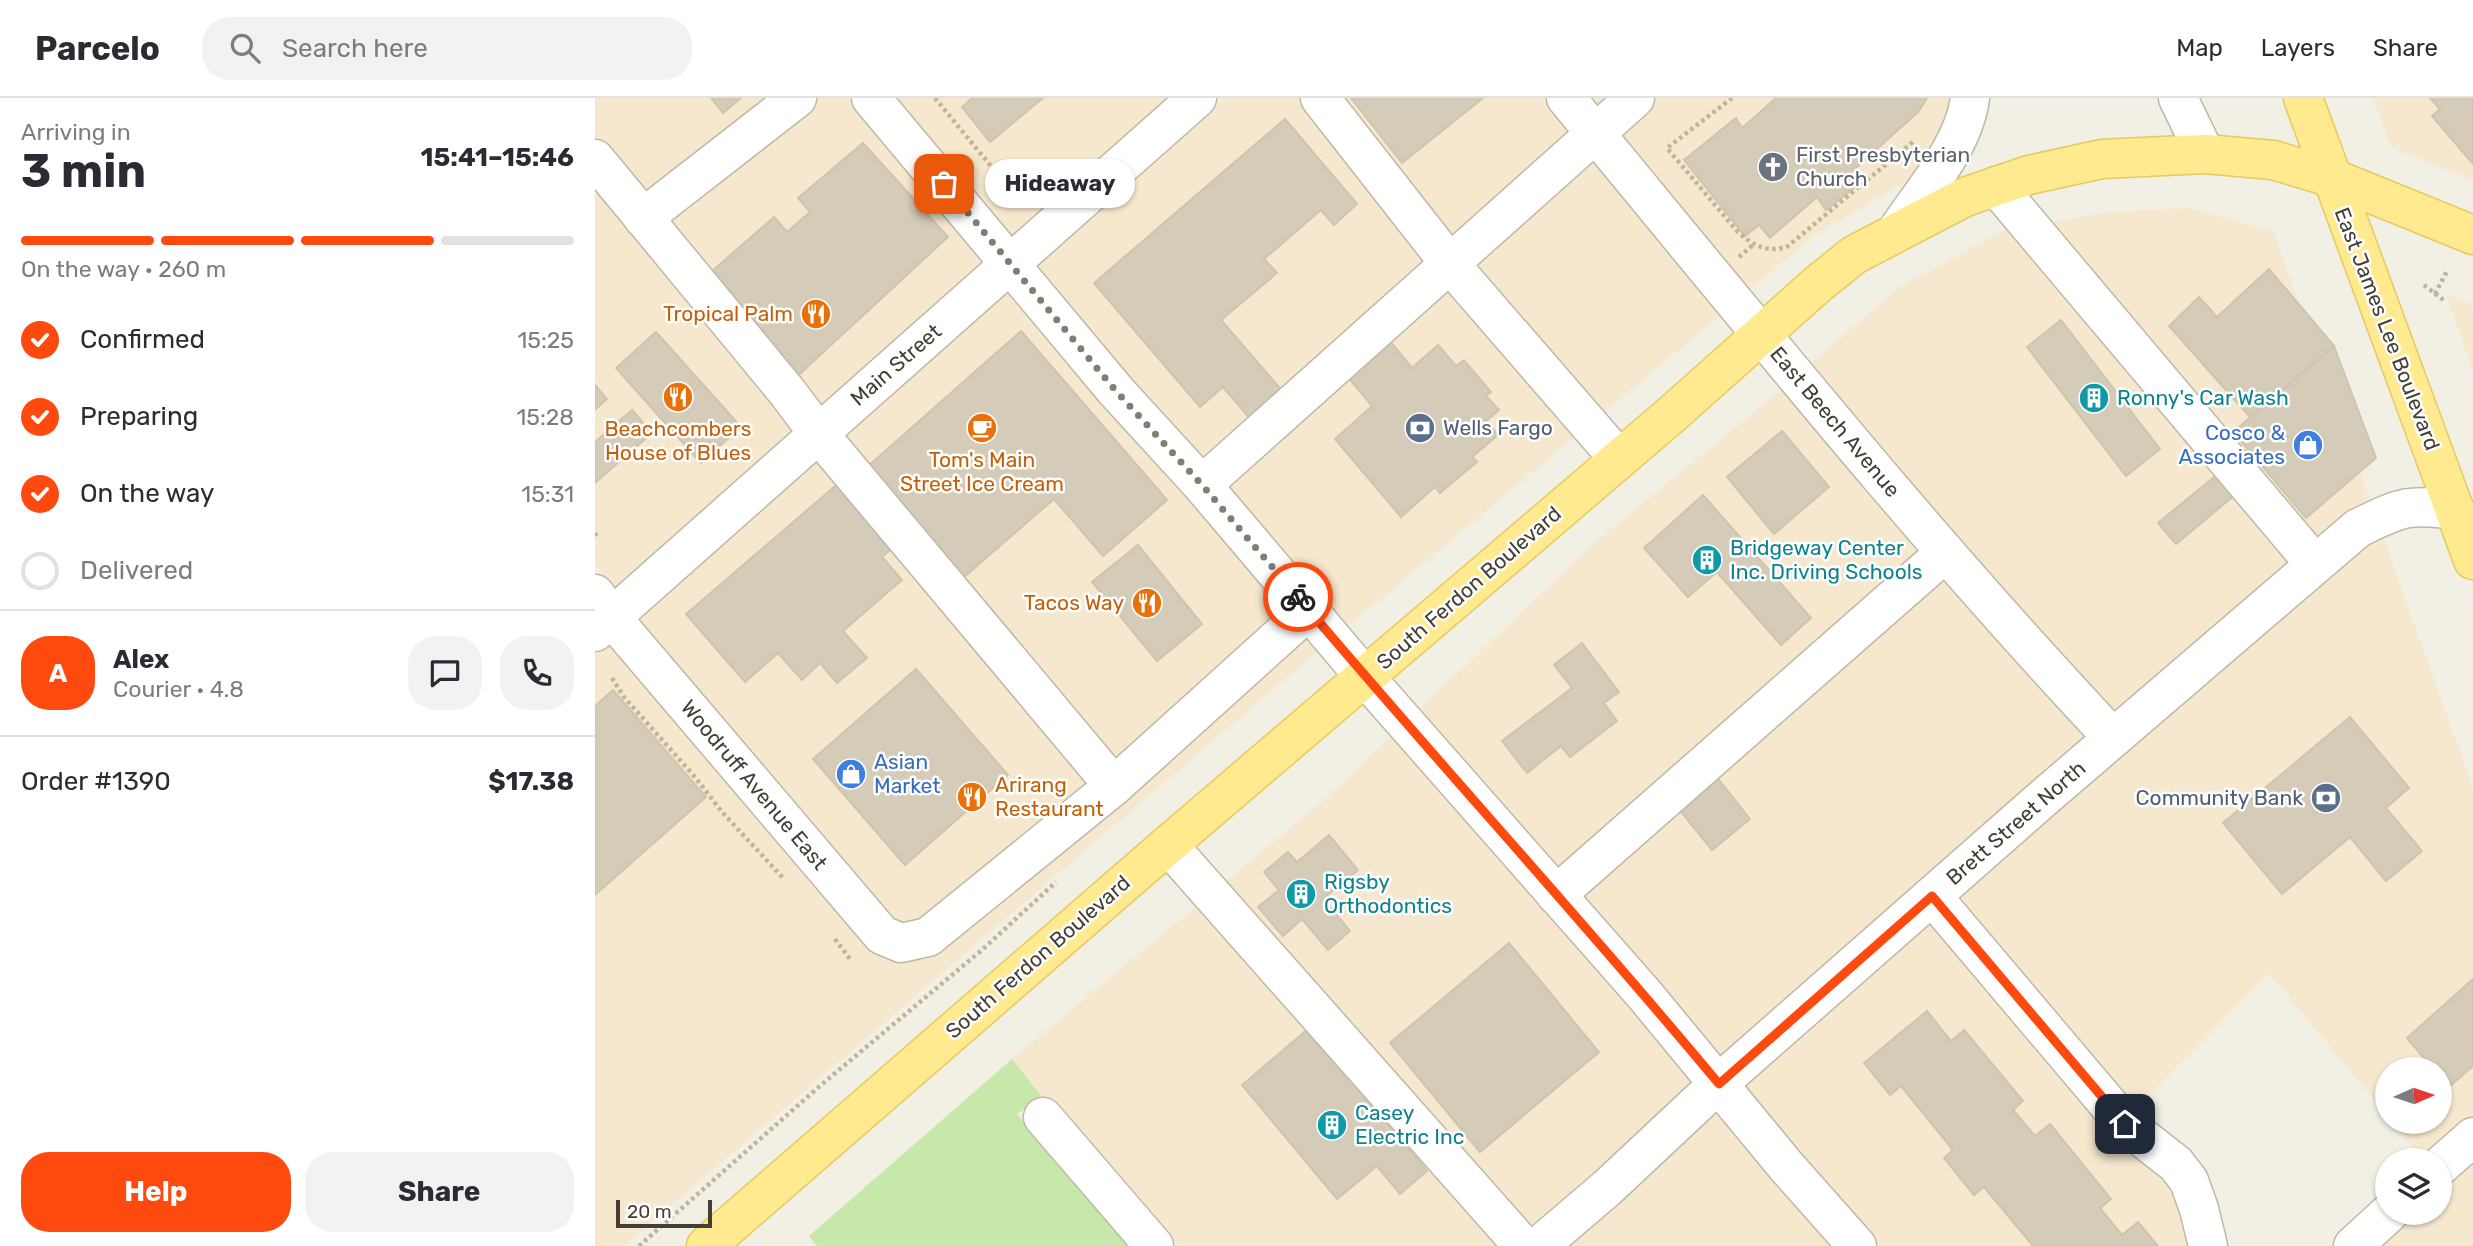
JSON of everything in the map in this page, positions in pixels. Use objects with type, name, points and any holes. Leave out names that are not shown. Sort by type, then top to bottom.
[{"type":"main road","name":"East James Lee Boulevard","points":[[2303,98],[2473,560]]},
{"type":"main road","name":"South Ferdon Boulevard","points":[[706,1246],[1854,255],[1965,197],[2029,175],[2102,159],[2205,154],[2273,160],[2330,177],[2473,235]]},
{"type":"street","points":[[643,218],[797,98]]},
{"type":"street","points":[[871,98],[1116,391],[1202,485],[1365,677],[1644,993],[1786,1166],[1857,1246]]},
{"type":"street","name":"Main Street","points":[[601,614],[818,433],[1197,98]]},
{"type":"street","points":[[1320,98],[1450,264],[1619,459]]},
{"type":"street","name":"East Beech Avenue","points":[[1566,98],[1945,553],[2113,738]]},
{"type":"street","points":[[1202,485],[1635,98]]},
{"type":"street","points":[[1896,232],[1965,124],[1969,98]]},
{"type":"street","points":[[2178,98],[2205,154]]},
{"type":"street","points":[[595,159],[818,433],[1114,786],[1309,610]]},
{"type":"street","points":[[1996,187],[2314,563]]},
{"type":"street","name":"Brett Street North","points":[[1539,1246],[1932,896],[2357,527],[2399,508],[2423,505],[2455,510]]},
{"type":"street","points":[[1556,895],[1945,553]]},
{"type":"street","name":"Woodruff Avenue East","points":[[601,614],[882,936],[901,943],[928,937],[1114,786]]},
{"type":"street","points":[[1168,845],[1523,1246]]},
{"type":"street","points":[[1932,896],[2125,1124],[2176,1164],[2189,1181],[2208,1246]]},
{"type":"street","points":[[1042,1117],[1154,1246]]},
{"type":"street","points":[[2452,1156],[2473,1137]]},
{"type":"street","points":[[2353,1246],[2376,1225]]},
{"type":"path","points":[[935,98],[1007,187]]},
{"type":"path","points":[[1731,98],[1667,148],[1747,240],[1762,248],[1777,251],[1812,228],[1923,132]]},
{"type":"path","points":[[2435,294],[2447,271]]},
{"type":"path","points":[[2424,285],[2446,302]]},
{"type":"path","points":[[612,678],[624,697],[695,777],[722,813],[790,885]]},
{"type":"path","points":[[830,932],[850,959]]},
{"type":"shaded area","points":[[595,98],[848,98],[987,263],[616,592],[595,564]]},
{"type":"shaded area","points":[[895,98],[1172,98],[1014,240]]},
{"type":"shaded area","points":[[1222,98],[1543,98],[1722,314],[1346,628],[1334,610],[1322,600],[1131,381],[1035,266]]},
{"type":"shaded area","points":[[1589,98],[1951,98],[1947,119],[1910,179],[1813,236],[1749,291]]},
{"type":"shaded area","points":[[2373,98],[2473,98],[2473,180],[2391,147]]},
{"type":"shaded area","points":[[2188,208],[2273,231],[2371,503],[2115,714],[2041,636],[1810,364],[1903,285],[2007,229],[2112,212]]},
{"type":"shaded area","points":[[1009,290],[1284,609],[1101,775],[919,923],[903,926],[894,922],[637,619]]},
{"type":"shaded area","points":[[2446,295],[2473,306],[2473,371]]},
{"type":"shaded area","points":[[1784,388],[1923,555],[2088,737],[1920,884],[1906,892],[1721,1059],[1419,710],[1597,541]]},
{"type":"shaded area","points":[[2382,534],[2473,788],[2473,1115],[2452,1134],[2452,1057],[2375,1057],[2375,1101],[2269,973],[2136,1109],[1956,898],[2327,574]]},
{"type":"shaded area","points":[[1306,635],[1319,650],[624,1246],[595,1246],[595,654],[610,642],[886,955],[888,962],[900,960],[910,964],[914,956]]},
{"type":"shaded area","points":[[1393,735],[1629,1003],[1695,1083],[1593,1178],[1513,1246],[1178,1246],[1047,1095],[1042,1097],[1012,1059],[1322,802]]},
{"type":"shaded area","points":[[1929,921],[2161,1174],[2172,1188],[2189,1246],[1881,1246],[1801,1157],[1742,1085]]},
{"type":"shaded area","points":[[1717,1109],[1834,1246],[1565,1246]]},
{"type":"shaded area","points":[[2402,1134],[2452,1134],[2436,1148],[2413,1148]]},
{"type":"shaded area","points":[[2473,1161],[2473,1246],[2379,1246],[2403,1225],[2452,1225],[2452,1180]]},
{"type":"green space","points":[[1012,1059],[1042,1097],[1017,1114],[1131,1246],[817,1246],[809,1236]]},
{"type":"building","points":[[711,98],[741,98],[723,113]]},
{"type":"building","points":[[972,98],[1043,98],[990,142],[962,107]]},
{"type":"building","points":[[1351,98],[1483,98],[1402,163]]},
{"type":"building","name":"First Presbyterian Church","points":[[1776,98],[1927,98],[1919,111],[1848,175],[1856,186],[1826,210],[1817,197],[1770,238],[1759,225],[1745,236],[1684,160],[1736,118],[1742,128]]},
{"type":"building","points":[[2430,98],[2473,98],[2473,164],[2432,116],[2440,109]]},
{"type":"building","points":[[1285,119],[1357,204],[1334,225],[1321,210],[1264,259],[1277,273],[1221,320],[1285,394],[1253,422],[1223,387],[1200,407],[1094,283]]},
{"type":"building","points":[[863,143],[948,237],[791,382],[703,279],[774,217],[787,232],[810,212],[798,198]]},
{"type":"building","points":[[2269,269],[2334,346],[2250,417],[2169,326],[2199,297],[2217,317]]},
{"type":"building","name":"Ronny's Car Wash","points":[[2061,320],[2160,449],[2126,476],[2027,347]]},
{"type":"building","points":[[1021,331],[1167,500],[1103,556],[1054,499],[963,578],[867,467]]},
{"type":"building","name":"Beachcombers House of Blues","points":[[656,332],[741,427],[701,463],[616,368]]},
{"type":"building","name":"Wells Fargo","points":[[1384,334],[1412,368],[1438,345],[1456,366],[1464,360],[1491,392],[1486,396],[1499,410],[1486,421],[1498,435],[1472,457],[1477,462],[1440,493],[1435,487],[1401,517],[1335,439],[1372,406],[1342,370]]},
{"type":"building","name":"Cosco & Associates","points":[[2334,346],[2376,458],[2306,518],[2233,432]]},
{"type":"building","points":[[595,385],[607,399],[595,410]]},
{"type":"building","points":[[632,410],[652,433],[595,483],[595,442]]},
{"type":"building","points":[[1782,431],[1829,487],[1774,534],[1727,477]]},
{"type":"building","points":[[2219,473],[2236,494],[2176,544],[2158,523]]},
{"type":"building","points":[[848,475],[903,539],[882,557],[902,580],[843,631],[867,658],[837,683],[820,663],[802,680],[778,653],[745,682],[686,614]]},
{"type":"building","name":"Bridgeway Center Inc. Driving Schools","points":[[1703,495],[1811,618],[1781,645],[1717,572],[1688,597],[1644,548]]},
{"type":"building","name":"Tacos Way","points":[[1138,545],[1202,624],[1157,661],[1092,582]]},
{"type":"building","points":[[1582,643],[1619,692],[1604,703],[1617,721],[1570,757],[1561,746],[1527,773],[1502,741],[1572,688],[1554,665]]},
{"type":"building","points":[[916,669],[1008,775],[905,865],[813,759]]},
{"type":"building","points":[[613,690],[706,797],[595,895],[595,706]]},
{"type":"building","name":"Community Bank","points":[[2350,717],[2409,788],[2386,808],[2422,851],[2386,881],[2350,837],[2282,894],[2223,823]]},
{"type":"building","points":[[1712,771],[1750,819],[1712,850],[1673,802]]},
{"type":"building","name":"Rigsby Orthodontics","points":[[1329,835],[1358,870],[1323,899],[1350,931],[1328,950],[1302,919],[1283,936],[1258,907],[1279,890],[1264,872],[1288,852],[1297,862]]},
{"type":"building","points":[[1509,943],[1599,1052],[1480,1152],[1390,1043]]},
{"type":"building","points":[[2473,979],[2473,1066],[2452,1084],[2452,1057],[2423,1057],[2407,1038]]},
{"type":"building","points":[[1927,1011],[1951,1041],[1964,1030],[2023,1101],[2013,1110],[2035,1136],[2050,1124],[2111,1199],[2100,1208],[2122,1235],[2138,1222],[2158,1246],[2033,1246],[1984,1187],[1974,1195],[1944,1158],[1953,1150],[1901,1086],[1890,1095],[1864,1063]]},
{"type":"building","name":"Casey Electric Inc","points":[[1308,1029],[1427,1171],[1400,1194],[1377,1166],[1337,1199],[1242,1085]]},
{"type":"way so far","points":[[944,184],[1116,391],[1202,485],[1298,597]]},
{"type":"place","name":"First Presbyterian Church","points":[[1773,167]]},
{"type":"place","name":"Hideaway","points":[[944,184]]},
{"type":"place","name":"Tropical Palm","points":[[816,314]]},
{"type":"place","name":"Beachcombers House of Blues","points":[[678,397]]},
{"type":"place","name":"Ronny's Car Wash","points":[[2094,398]]},
{"type":"place","name":"Tom's Main Street Ice Cream","points":[[982,428]]},
{"type":"place","name":"Wells Fargo","points":[[1420,428]]},
{"type":"place","name":"Cosco & Associates","points":[[2308,445]]},
{"type":"place","name":"Bridgeway Center Inc. Driving Schools","points":[[1707,560]]},
{"type":"place","name":"Tacos Way","points":[[1147,603]]},
{"type":"place","name":"Asian Market","points":[[851,774]]},
{"type":"place","name":"Arirang Restaurant","points":[[972,797]]},
{"type":"place","name":"Community Bank","points":[[2326,798]]},
{"type":"place","name":"Rigsby Orthodontics","points":[[1301,894]]},
{"type":"place","name":"Casey Electric Inc","points":[[1332,1125]]},
{"type":"route","points":[[1298,597],[1572,914],[1644,993],[1719,1084],[1932,896],[2125,1124]]}]
